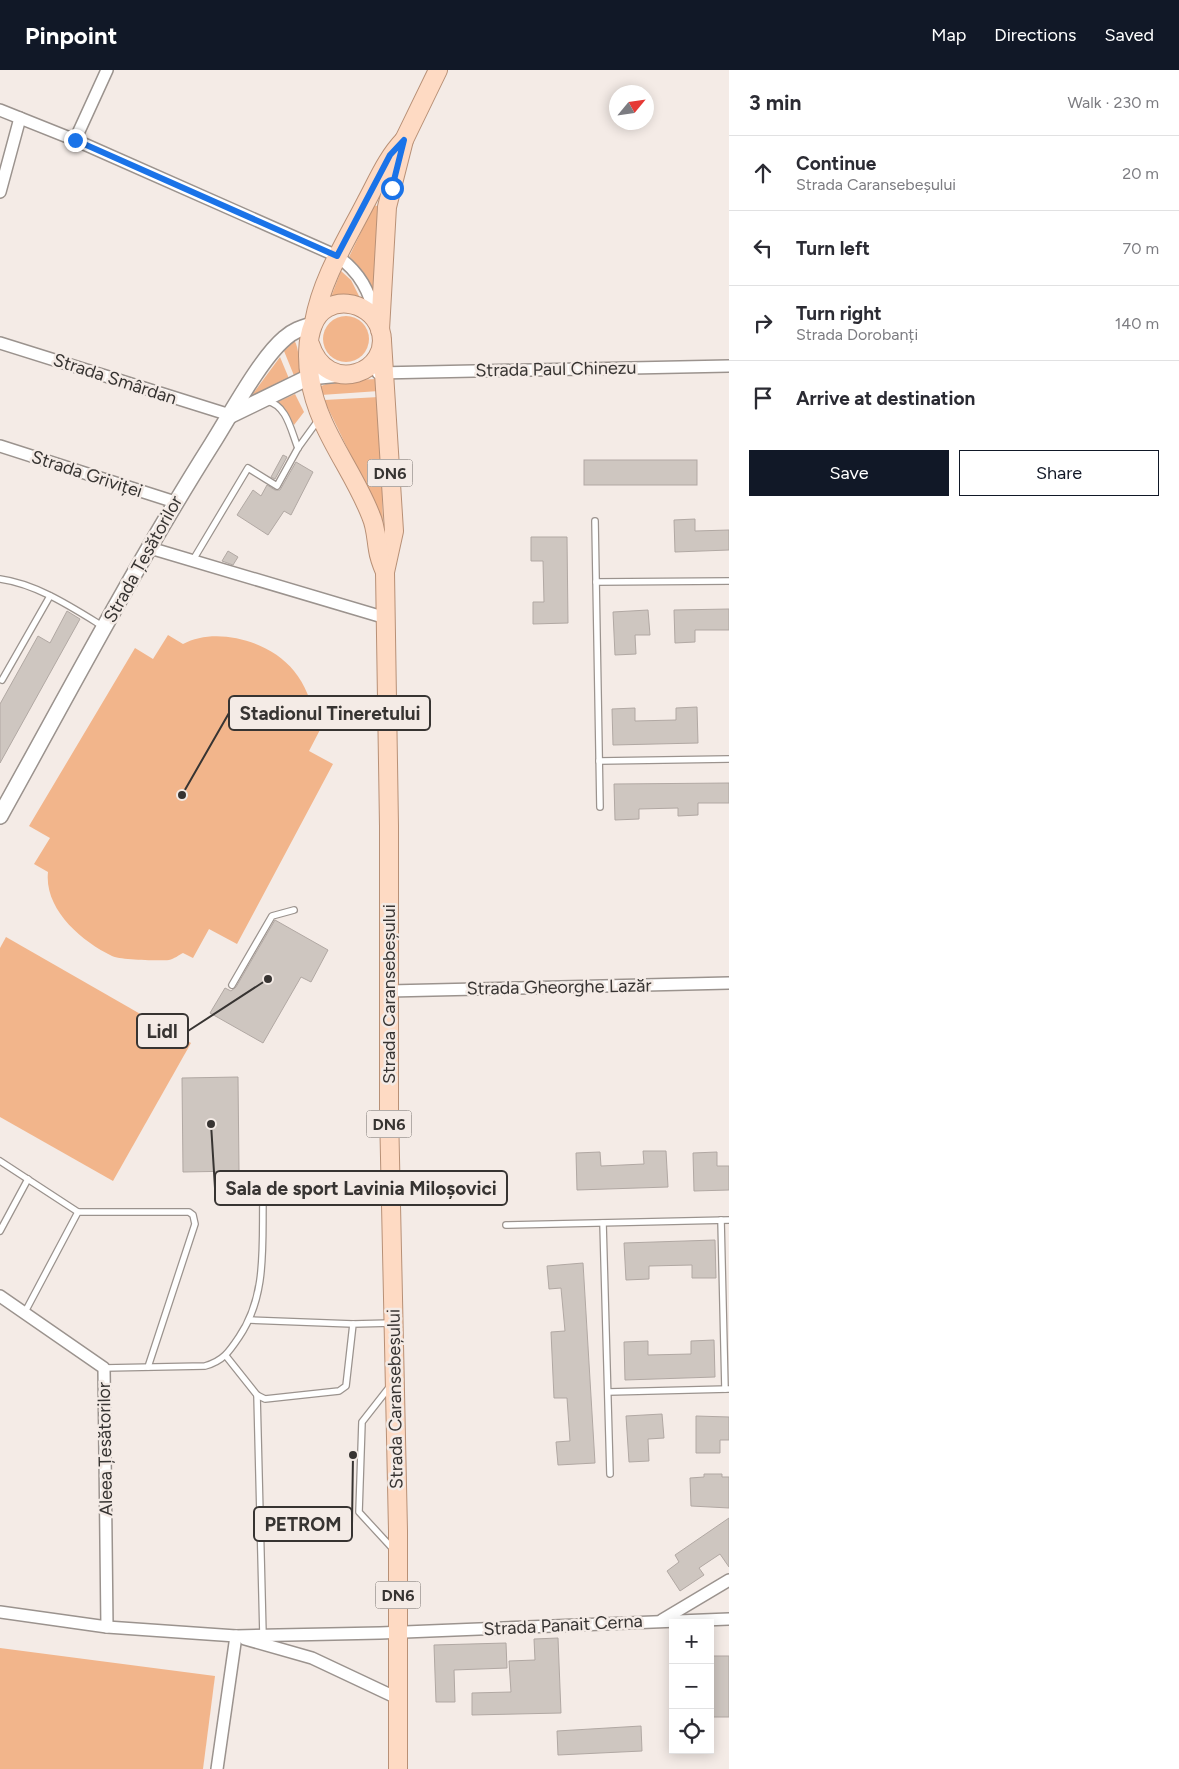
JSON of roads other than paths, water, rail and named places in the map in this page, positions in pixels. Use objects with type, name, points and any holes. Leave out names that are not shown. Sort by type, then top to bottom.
[{"type":"main road","name":"DN6","points":[[313,324],[324,285],[337,256],[390,155],[404,140],[438,70]]},
{"type":"main road","name":"Strada Caransebeșului","points":[[398,1769],[398,1554],[396,1381],[389,1121],[385,572],[394,531],[384,373],[379,331],[385,223],[404,140]]},
{"type":"main road","points":[[230,415],[310,377],[345,374],[368,367],[377,355],[379,331],[363,307],[344,303],[326,308],[313,324],[310,344],[320,364],[330,371],[345,374]]},
{"type":"main road","name":"Strada Țesătorilor","points":[[0,816],[175,502],[230,415],[268,358],[284,339],[296,330],[313,324]]},
{"type":"main road","name":"DN6","points":[[310,344],[310,377],[321,418],[372,517],[378,551],[385,572]]},
{"type":"street","points":[[75,140],[106,70]]},
{"type":"street","points":[[0,110],[75,140],[337,256],[351,266],[362,281],[372,300],[379,331]]},
{"type":"street","points":[[0,192],[20,118]]},
{"type":"street","name":"Strada Smârdan","points":[[0,342],[230,415]]},
{"type":"street","name":"Strada Paul Chinezu","points":[[345,374],[729,366]]},
{"type":"street","name":"Strada Griviței","points":[[0,446],[175,502]]},
{"type":"street","points":[[150,548],[386,618]]},
{"type":"street","name":"Strada Gheorghe Lazăr","points":[[389,990],[729,984]]},
{"type":"street","name":"Aleea Țesătorilor","points":[[0,1296],[104,1368],[107,1628]]},
{"type":"street","points":[[661,1621],[729,1580]]},
{"type":"street","points":[[0,1612],[107,1628],[236,1636],[398,1632]]},
{"type":"street","name":"Strada Panait Cerna","points":[[398,1632],[729,1619]]},
{"type":"street","points":[[236,1636],[312,1658],[397,1698]]},
{"type":"street","points":[[216,1769],[236,1636]]},
{"type":"lane","points":[[258,402],[272,402],[283,412],[298,448]]},
{"type":"lane","points":[[192,561],[248,468],[277,486],[298,448],[321,418]]},
{"type":"lane","points":[[595,521],[600,807]]},
{"type":"lane","points":[[0,579],[13,581],[50,596],[105,627]]},
{"type":"lane","points":[[596,582],[729,581]]},
{"type":"lane","points":[[2,680],[50,596]]},
{"type":"lane","points":[[599,761],[729,759]]},
{"type":"lane","points":[[232,985],[272,916],[294,910]]},
{"type":"lane","points":[[0,1161],[78,1212]]},
{"type":"lane","points":[[0,1231],[28,1180]]},
{"type":"lane","points":[[104,1368],[205,1366],[217,1363],[226,1356],[250,1320],[262,1271],[263,1199]]},
{"type":"lane","points":[[25,1312],[78,1212],[83,1210],[189,1212],[196,1220],[148,1367]]},
{"type":"lane","points":[[608,1392],[727,1389],[721,1220]]},
{"type":"lane","points":[[506,1225],[729,1220]]},
{"type":"lane","points":[[603,1223],[610,1474]]},
{"type":"lane","points":[[250,1320],[353,1324],[394,1323]]},
{"type":"lane","points":[[226,1356],[257,1395],[264,1399],[339,1391],[346,1386],[353,1324]]},
{"type":"lane","points":[[396,1381],[362,1422],[359,1512],[398,1554]]},
{"type":"lane","points":[[257,1395],[263,1635]]},
{"type":"place","name":"Stadionul Tineretului","points":[[182,795]]},
{"type":"place","name":"Lidl","points":[[268,979]]},
{"type":"place","name":"Sala de sport Lavinia Miloșovici","points":[[211,1124]]},
{"type":"place","name":"PETROM","points":[[353,1455]]}]
